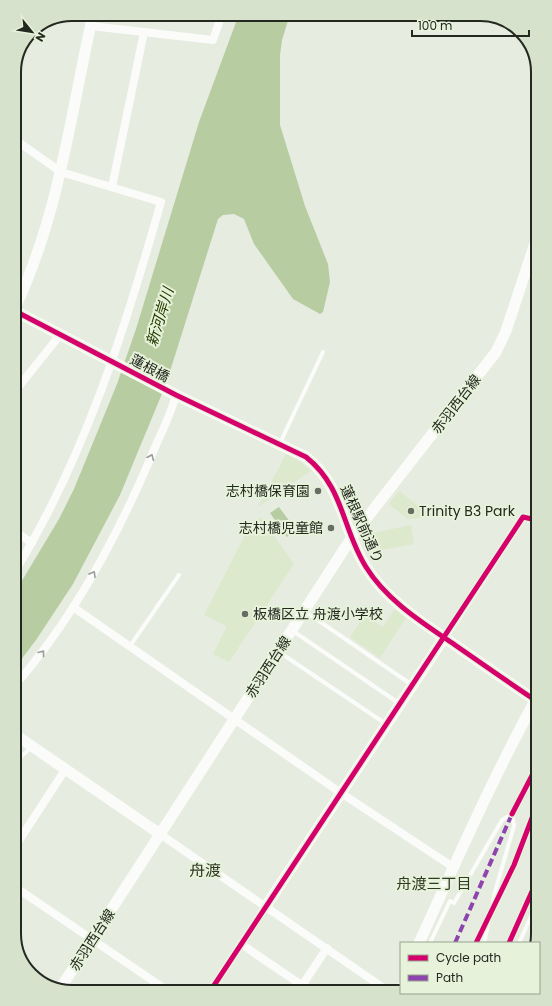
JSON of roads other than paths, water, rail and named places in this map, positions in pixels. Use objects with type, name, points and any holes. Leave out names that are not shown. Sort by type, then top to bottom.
[{"type":"street","points":[[21,296],[44,231],[61,172],[92,21]]},
{"type":"street","points":[[91,26],[214,40],[220,21]]},
{"type":"street","points":[[112,187],[144,32]]},
{"type":"street","points":[[21,144],[61,172],[161,202],[114,363],[70,470],[21,561]]},
{"type":"street","name":"赤羽西台線","points":[[63,984],[352,537],[496,352],[506,331],[531,255]]},
{"type":"street","points":[[21,314],[114,363]]},
{"type":"street","points":[[21,384],[60,335]]},
{"type":"street","name":"蓮根橋","points":[[114,363],[174,394]]},
{"type":"street","points":[[21,678],[46,648],[73,607],[106,551],[135,494],[174,394]]},
{"type":"street","name":"蓮根駅前通り","points":[[174,394],[306,457],[324,474],[336,494],[352,537],[366,567],[406,612],[531,696]]},
{"type":"street","points":[[213,985],[523,517],[531,519]]},
{"type":"street","points":[[21,535],[32,543]]},
{"type":"street","points":[[73,607],[341,793],[453,867]]},
{"type":"street","points":[[419,942],[509,748],[531,708]]},
{"type":"street","points":[[21,739],[379,985]]},
{"type":"street","points":[[21,838],[66,770]]},
{"type":"street","points":[[21,891],[159,985]]},
{"type":"street","points":[[242,944],[298,985]]},
{"type":"street","points":[[302,985],[327,948]]},
{"type":"lane","points":[[280,444],[323,352]]},
{"type":"lane","points":[[130,646],[179,575]]},
{"type":"lane","points":[[304,611],[413,685]]},
{"type":"lane","points":[[292,630],[400,704]]},
{"type":"lane","points":[[278,651],[387,724]]},
{"type":"lane","points":[[21,757],[33,747]]},
{"type":"lane","points":[[430,942],[450,901],[454,903],[502,820],[512,814],[514,826],[496,888],[484,942]]},
{"type":"lane","points":[[509,942],[531,894]]},
{"type":"lane","points":[[519,942],[531,916]]},
{"type":"water","name":"新河岸川","points":[[236,21],[288,21],[282,40],[280,55],[280,125],[305,206],[328,264],[330,282],[323,312],[320,314],[293,299],[254,244],[244,219],[234,214],[223,215],[218,219],[166,384],[120,495],[73,584],[21,660],[21,582],[59,519],[74,489],[117,384],[136,329],[199,122]]},
{"type":"water","points":[[279,507],[296,530],[287,537],[270,513]]},
{"type":"place","name":"志村橋保育園","points":[[318,491]]},
{"type":"place","name":"Trinity B3 Park","points":[[411,511]]},
{"type":"place","name":"志村橋児童館","points":[[331,528]]},
{"type":"place","name":"板橋区立 舟渡小学校","points":[[245,614]]},
{"type":"district","name":"舟渡","points":[[205,870]]},
{"type":"district","name":"舟渡三丁目","points":[[434,884]]}]
